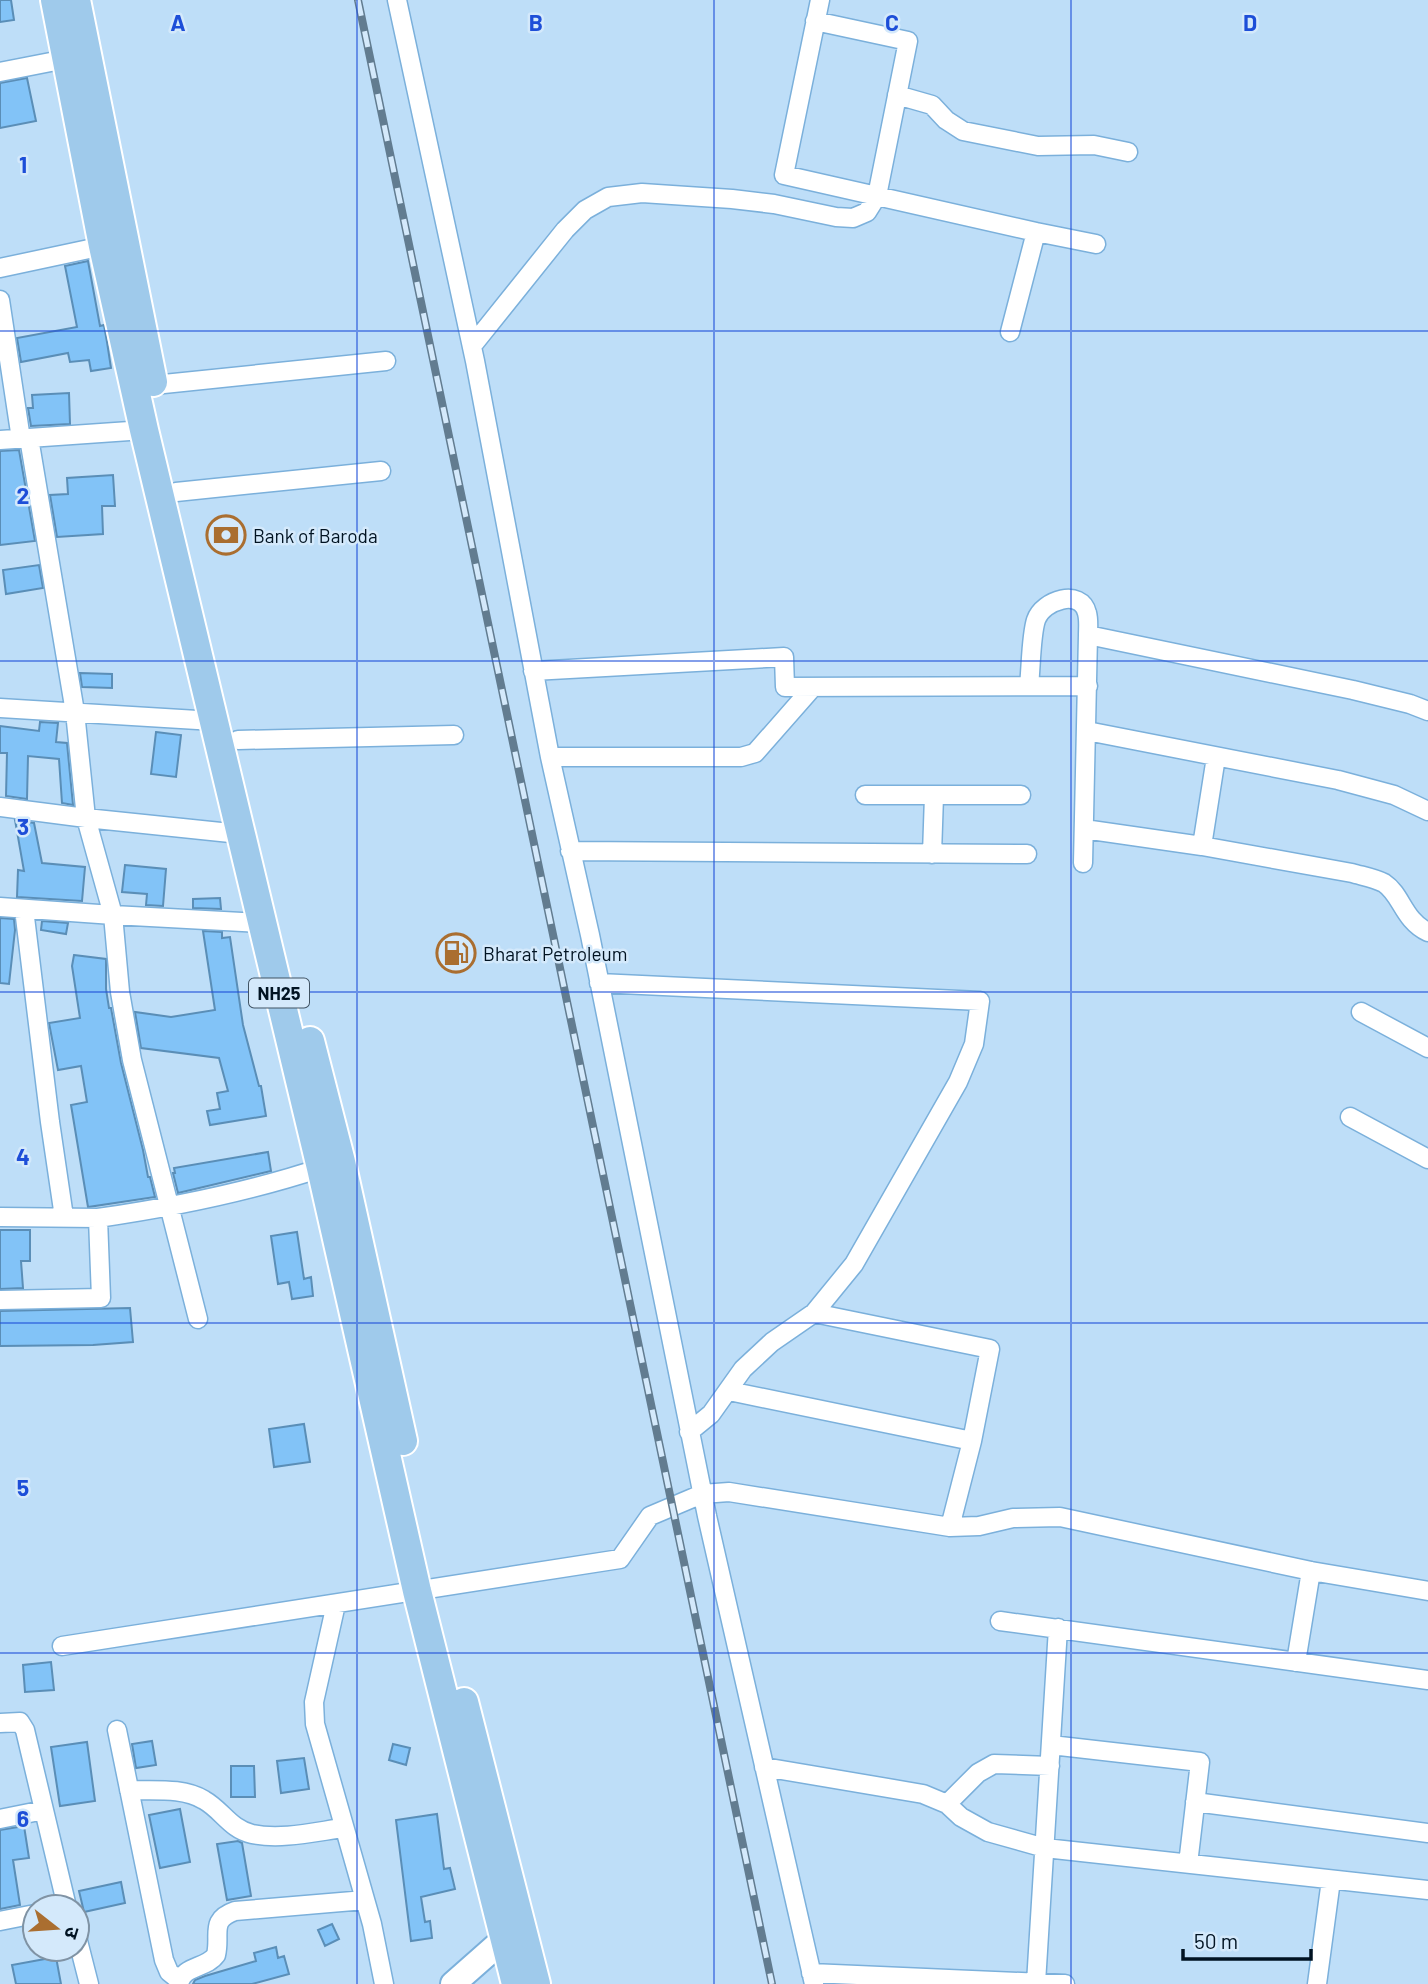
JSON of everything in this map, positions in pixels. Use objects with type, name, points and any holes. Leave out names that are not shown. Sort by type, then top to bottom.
[{"type":"main road","name":"NH25","points":[[55,0],[103,246],[240,834],[513,1933],[536,1984]]},
{"type":"main road","name":"NH25","points":[[76,0],[176,492],[341,1162],[426,1590]]},
{"type":"main road","name":"NH25","points":[[513,1933],[516,1984]]},
{"type":"street","points":[[397,0],[472,346],[550,757],[599,984],[702,1494],[813,1978],[1065,1984]]},
{"type":"street","points":[[774,204],[784,174],[820,0]]},
{"type":"street","points":[[472,346],[565,230],[585,210],[608,197],[642,193],[774,204],[836,218],[853,218],[867,212],[877,196],[908,41],[816,21]]},
{"type":"street","points":[[0,72],[66,59]]},
{"type":"street","points":[[897,95],[932,105],[954,127],[963,131],[1038,146],[1094,145],[1128,152]]},
{"type":"street","points":[[784,174],[1096,244]]},
{"type":"street","points":[[1010,332],[1036,232]]},
{"type":"street","points":[[0,268],[103,246]]},
{"type":"street","points":[[0,300],[75,712],[86,818],[113,915],[120,992],[131,1060],[198,1318]]},
{"type":"street","points":[[153,385],[386,361]]},
{"type":"street","points":[[0,440],[144,430]]},
{"type":"street","points":[[176,492],[381,471]]},
{"type":"street","points":[[1029,686],[1035,622],[1042,608],[1055,600],[1069,599],[1081,604],[1087,611],[1088,635],[1083,863]]},
{"type":"street","points":[[1088,635],[1353,690],[1428,711]]},
{"type":"street","points":[[533,671],[784,657],[785,687],[1088,686]]},
{"type":"street","points":[[550,757],[741,757],[755,753],[813,687]]},
{"type":"street","points":[[0,708],[214,721]]},
{"type":"street","points":[[1087,731],[1338,780],[1394,795],[1428,811]]},
{"type":"street","points":[[238,740],[454,735]]},
{"type":"street","points":[[1202,846],[1216,757]]},
{"type":"street","points":[[865,795],[1021,795]]},
{"type":"street","points":[[932,854],[934,796]]},
{"type":"street","points":[[0,807],[240,834]]},
{"type":"street","points":[[1084,829],[1202,846],[1373,879],[1385,884],[1394,893],[1411,921],[1428,932]]},
{"type":"street","points":[[570,851],[1027,854]]},
{"type":"street","points":[[0,907],[262,923]]},
{"type":"street","points":[[24,909],[64,1217]]},
{"type":"street","points":[[599,984],[980,1001],[974,1044],[958,1082],[854,1264],[814,1313],[772,1342],[743,1369],[711,1414],[690,1432]]},
{"type":"street","points":[[1361,1012],[1428,1048]]},
{"type":"street","points":[[1350,1117],[1428,1158]]},
{"type":"street","points":[[0,1217],[98,1218],[170,1207],[275,1183],[321,1168]]},
{"type":"street","points":[[0,1300],[101,1298],[98,1218]]},
{"type":"street","points":[[814,1313],[990,1349],[972,1441],[950,1527]]},
{"type":"street","points":[[729,1391],[972,1441]]},
{"type":"street","points":[[62,1646],[620,1559],[650,1516],[702,1494],[729,1492],[950,1527],[979,1526],[1013,1518],[1060,1517],[1311,1571],[1428,1591]]},
{"type":"street","points":[[1296,1661],[1311,1571]]},
{"type":"street","points":[[336,1604],[314,1712],[315,1724],[377,1944],[384,1984]]},
{"type":"street","points":[[1000,1621],[1428,1680]]},
{"type":"street","points":[[1036,1983],[1058,1628]]},
{"type":"street","points":[[0,1723],[15,1721],[23,1725],[64,1893]]},
{"type":"street","points":[[117,1730],[164,1960],[169,1972],[179,1982],[186,1971],[214,1960],[218,1952],[218,1923],[224,1914],[365,1900]]},
{"type":"street","points":[[1051,1745],[1200,1762],[1188,1864]]},
{"type":"street","points":[[947,1804],[978,1773],[993,1765],[1050,1766]]},
{"type":"street","points":[[764,1767],[923,1794],[947,1804],[961,1817],[988,1832],[1045,1848],[1428,1890]]},
{"type":"street","points":[[129,1790],[192,1795],[204,1800],[238,1829],[252,1833],[272,1836],[343,1828]]},
{"type":"street","points":[[1195,1802],[1428,1833]]},
{"type":"street","points":[[0,1819],[44,1810]]},
{"type":"street","points":[[1317,1984],[1331,1881]]},
{"type":"street","points":[[0,1921],[21,1917]]},
{"type":"street","points":[[453,1984],[513,1933]]},
{"type":"street","points":[[84,1963],[89,1984]]},
{"type":"building","points":[[0,0],[11,0],[14,20],[0,22]]},
{"type":"building","points":[[27,78],[36,121],[0,128],[0,83]]},
{"type":"building","points":[[88,261],[100,326],[104,325],[111,368],[91,371],[89,360],[70,362],[68,353],[21,362],[17,338],[77,327],[65,266]]},
{"type":"building","points":[[69,393],[70,424],[31,426],[28,408],[33,408],[32,395]]},
{"type":"building","points":[[19,450],[35,541],[0,545],[0,451]]},
{"type":"building","points":[[113,475],[115,506],[102,506],[103,534],[57,537],[50,495],[68,494],[67,478]]},
{"type":"building","points":[[39,565],[43,588],[6,594],[3,570]]},
{"type":"building","points":[[80,673],[112,674],[112,688],[82,687]]},
{"type":"building","points":[[40,722],[58,723],[56,742],[67,743],[73,805],[62,803],[59,759],[28,756],[27,799],[6,796],[7,753],[0,753],[0,726],[39,731]]},
{"type":"building","points":[[156,732],[181,735],[176,777],[151,774]]},
{"type":"building","points":[[15,820],[34,823],[42,863],[85,867],[82,901],[17,897],[18,870],[24,871]]},
{"type":"building","points":[[125,865],[166,869],[163,906],[146,905],[147,894],[122,892]]},
{"type":"building","points":[[220,898],[221,909],[193,908],[193,899]]},
{"type":"building","points":[[0,918],[14,919],[9,984],[0,983]]},
{"type":"building","points":[[42,921],[68,923],[66,934],[41,930]]},
{"type":"building","points":[[203,931],[222,932],[222,938],[230,937],[243,1025],[261,1086],[266,1116],[210,1125],[207,1111],[220,1109],[217,1093],[228,1091],[219,1058],[141,1048],[135,1012],[171,1017],[215,1010]]},
{"type":"building","points":[[74,955],[106,959],[109,1008],[155,1197],[88,1207],[71,1105],[87,1102],[81,1066],[58,1070],[49,1023],[80,1018],[72,966]]},
{"type":"building","points":[[268,1152],[271,1171],[178,1193],[174,1168]]},
{"type":"building","points":[[0,1230],[30,1230],[30,1261],[21,1261],[23,1288],[0,1289]]},
{"type":"building","points":[[297,1232],[304,1279],[311,1277],[313,1296],[292,1299],[289,1282],[278,1284],[271,1236]]},
{"type":"building","points":[[130,1308],[133,1342],[0,1346],[0,1311]]},
{"type":"building","points":[[304,1424],[310,1462],[274,1467],[269,1429]]},
{"type":"building","points":[[51,1662],[54,1690],[25,1692],[23,1665]]},
{"type":"building","points":[[152,1741],[156,1765],[136,1768],[132,1744]]},
{"type":"building","points":[[87,1742],[95,1801],[60,1806],[51,1747]]},
{"type":"building","points":[[393,1744],[410,1748],[406,1765],[389,1760]]},
{"type":"building","points":[[304,1758],[309,1789],[281,1793],[277,1761]]},
{"type":"building","points":[[231,1766],[254,1766],[255,1797],[231,1797]]},
{"type":"building","points":[[180,1809],[190,1862],[160,1868],[149,1815]]},
{"type":"building","points":[[437,1814],[444,1869],[450,1868],[455,1889],[421,1897],[425,1922],[430,1921],[432,1938],[411,1941],[396,1820]]},
{"type":"building","points":[[24,1826],[29,1858],[13,1860],[20,1905],[0,1909],[0,1830]]},
{"type":"building","points":[[238,1841],[242,1843],[251,1896],[227,1900],[217,1844]]},
{"type":"building","points":[[121,1882],[125,1903],[91,1910],[91,1893],[79,1891]]},
{"type":"building","points":[[332,1924],[339,1939],[325,1946],[318,1930]]},
{"type":"building","points":[[276,1947],[278,1958],[284,1956],[289,1974],[252,1984],[193,1984],[195,1980],[205,1976],[256,1961],[254,1953]]},
{"type":"building","points":[[57,1963],[61,1984],[16,1984],[12,1965]]},
{"type":"railway","points":[[358,0],[772,1984]]},
{"type":"place","name":"Bank of Baroda","points":[[226,535]]},
{"type":"place","name":"Bharat Petroleum","points":[[456,953]]}]
